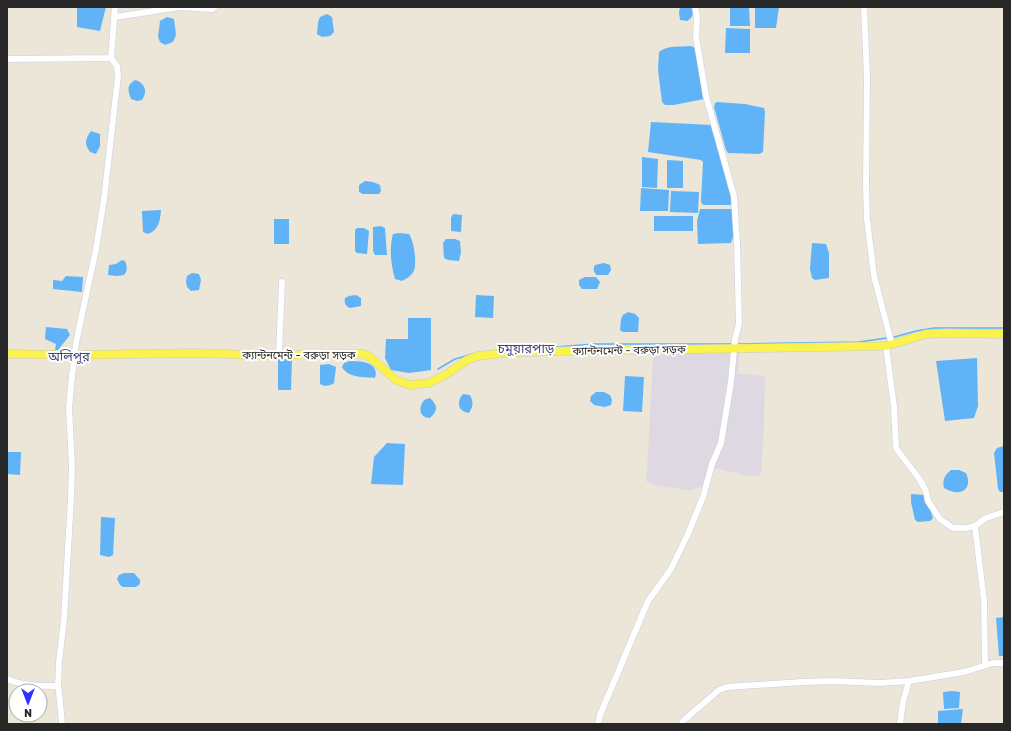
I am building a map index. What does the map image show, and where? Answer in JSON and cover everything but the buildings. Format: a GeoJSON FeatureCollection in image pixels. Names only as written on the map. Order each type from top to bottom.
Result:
{"type":"FeatureCollection","features":[{"type":"Feature","properties":{"kind":"main road","name":"ক্যান্টনমেন্ট - বরুড়া সড়ক"},"geometry":{"type":"LineString","coordinates":[[7,354],[75,356],[196,353],[279,355],[364,354],[370,357],[396,380],[410,385],[429,383],[447,374],[467,360],[478,356],[504,353],[889,345],[926,334],[1004,334]]}},
{"type":"Feature","properties":{"kind":"street"},"geometry":{"type":"LineString","coordinates":[[62,724],[58,686],[58,662],[64,619],[71,498],[72,466],[70,408],[75,356],[96,249],[104,199],[118,76],[117,66],[111,58],[115,7]]}},
{"type":"Feature","properties":{"kind":"street"},"geometry":{"type":"LineString","coordinates":[[115,17],[180,7],[212,9],[215,7]]}},
{"type":"Feature","properties":{"kind":"street"},"geometry":{"type":"LineString","coordinates":[[598,724],[600,715],[648,600],[671,569],[687,536],[702,497],[712,464],[721,443],[731,382],[734,339],[739,324],[734,196],[706,96],[696,37],[697,17],[695,7]]}},
{"type":"Feature","properties":{"kind":"street"},"geometry":{"type":"LineString","coordinates":[[864,7],[867,77],[867,219],[874,276],[890,334],[889,345],[896,448],[920,480],[926,492],[928,501],[940,519],[953,528],[975,526],[986,518],[1004,512]]}},
{"type":"Feature","properties":{"kind":"street"},"geometry":{"type":"LineString","coordinates":[[7,59],[111,58]]}},
{"type":"Feature","properties":{"kind":"street"},"geometry":{"type":"LineString","coordinates":[[279,355],[282,282]]}},
{"type":"Feature","properties":{"kind":"street"},"geometry":{"type":"LineString","coordinates":[[975,526],[984,601],[985,665]]}},
{"type":"Feature","properties":{"kind":"street"},"geometry":{"type":"LineString","coordinates":[[682,724],[683,721],[719,690],[727,687],[832,681],[880,683],[909,681],[964,672],[985,665],[1004,663]]}},
{"type":"Feature","properties":{"kind":"street"},"geometry":{"type":"LineString","coordinates":[[7,679],[15,683],[38,686],[58,686]]}},
{"type":"Feature","properties":{"kind":"street"},"geometry":{"type":"LineString","coordinates":[[900,724],[903,702],[909,681]]}},
{"type":"Feature","properties":{"kind":"shaded area"},"geometry":{"type":"Polygon","coordinates":[[[705,351],[739,351],[738,374],[765,376],[761,472],[758,476],[748,476],[720,469],[708,469],[702,487],[689,490],[655,485],[646,481],[653,355],[705,351]]]}},
{"type":"Feature","properties":{"kind":"water"},"geometry":{"type":"Polygon","coordinates":[[[77,7],[106,7],[100,31],[77,27],[77,7]]]}},
{"type":"Feature","properties":{"kind":"water"},"geometry":{"type":"Polygon","coordinates":[[[680,7],[692,7],[693,12],[691,18],[687,21],[680,20],[680,7]]]}},
{"type":"Feature","properties":{"kind":"water"},"geometry":{"type":"Polygon","coordinates":[[[730,7],[749,7],[750,26],[730,26],[730,7]]]}},
{"type":"Feature","properties":{"kind":"water"},"geometry":{"type":"Polygon","coordinates":[[[755,7],[779,7],[776,28],[755,28],[755,7]]]}},
{"type":"Feature","properties":{"kind":"water"},"geometry":{"type":"Polygon","coordinates":[[[327,14],[332,17],[334,32],[330,36],[322,37],[317,34],[318,22],[320,17],[327,14]]]}},
{"type":"Feature","properties":{"kind":"water"},"geometry":{"type":"Polygon","coordinates":[[[167,17],[174,19],[176,35],[173,42],[165,45],[160,42],[158,37],[160,21],[167,17]]]}},
{"type":"Feature","properties":{"kind":"water"},"geometry":{"type":"Polygon","coordinates":[[[726,28],[750,29],[750,53],[725,53],[726,28]]]}},
{"type":"Feature","properties":{"kind":"water"},"geometry":{"type":"Polygon","coordinates":[[[691,46],[695,48],[704,99],[674,105],[665,105],[662,102],[658,70],[659,52],[670,47],[691,46]]]}},
{"type":"Feature","properties":{"kind":"water"},"geometry":{"type":"Polygon","coordinates":[[[135,80],[143,85],[145,94],[142,100],[137,101],[131,99],[128,88],[135,80]]]}},
{"type":"Feature","properties":{"kind":"water"},"geometry":{"type":"Polygon","coordinates":[[[715,103],[745,104],[764,108],[763,152],[759,154],[728,153],[714,107],[715,103]]]}},
{"type":"Feature","properties":{"kind":"water"},"geometry":{"type":"Polygon","coordinates":[[[651,122],[712,125],[722,156],[732,205],[702,204],[703,162],[701,160],[648,152],[651,122]]]}},
{"type":"Feature","properties":{"kind":"water"},"geometry":{"type":"Polygon","coordinates":[[[91,131],[100,134],[100,146],[96,154],[90,152],[86,144],[86,139],[91,131]]]}},
{"type":"Feature","properties":{"kind":"water"},"geometry":{"type":"Polygon","coordinates":[[[642,157],[658,159],[657,188],[642,187],[642,157]]]}},
{"type":"Feature","properties":{"kind":"water"},"geometry":{"type":"Polygon","coordinates":[[[667,160],[683,161],[683,188],[667,188],[667,160]]]}},
{"type":"Feature","properties":{"kind":"water"},"geometry":{"type":"Polygon","coordinates":[[[365,181],[380,185],[381,191],[379,194],[363,194],[359,192],[359,185],[365,181]]]}},
{"type":"Feature","properties":{"kind":"water"},"geometry":{"type":"Polygon","coordinates":[[[641,188],[669,190],[668,211],[640,211],[641,188]]]}},
{"type":"Feature","properties":{"kind":"water"},"geometry":{"type":"Polygon","coordinates":[[[671,191],[699,192],[698,213],[670,212],[671,191]]]}},
{"type":"Feature","properties":{"kind":"water"},"geometry":{"type":"Polygon","coordinates":[[[700,209],[733,209],[734,234],[731,243],[698,244],[697,221],[700,209]]]}},
{"type":"Feature","properties":{"kind":"water"},"geometry":{"type":"Polygon","coordinates":[[[161,210],[157,228],[148,234],[143,232],[142,211],[161,210]]]}},
{"type":"Feature","properties":{"kind":"water"},"geometry":{"type":"Polygon","coordinates":[[[453,214],[462,215],[461,232],[451,231],[451,218],[453,214]]]}},
{"type":"Feature","properties":{"kind":"water"},"geometry":{"type":"Polygon","coordinates":[[[654,216],[693,216],[693,231],[654,231],[654,216]]]}},
{"type":"Feature","properties":{"kind":"water"},"geometry":{"type":"Polygon","coordinates":[[[274,219],[289,219],[289,244],[274,244],[274,219]]]}},
{"type":"Feature","properties":{"kind":"water"},"geometry":{"type":"Polygon","coordinates":[[[381,226],[385,228],[387,255],[375,255],[373,251],[373,227],[381,226]]]}},
{"type":"Feature","properties":{"kind":"water"},"geometry":{"type":"Polygon","coordinates":[[[357,228],[364,228],[369,231],[367,254],[357,253],[355,251],[355,230],[357,228]]]}},
{"type":"Feature","properties":{"kind":"water"},"geometry":{"type":"Polygon","coordinates":[[[393,234],[409,234],[411,237],[415,257],[414,271],[410,276],[402,281],[395,279],[391,256],[393,234]]]}},
{"type":"Feature","properties":{"kind":"water"},"geometry":{"type":"Polygon","coordinates":[[[446,239],[455,239],[460,241],[461,252],[459,261],[444,258],[443,243],[446,239]]]}},
{"type":"Feature","properties":{"kind":"water"},"geometry":{"type":"Polygon","coordinates":[[[812,243],[826,244],[829,253],[829,278],[815,280],[812,278],[810,269],[812,243]]]}},
{"type":"Feature","properties":{"kind":"water"},"geometry":{"type":"Polygon","coordinates":[[[122,260],[125,261],[127,266],[127,270],[124,275],[108,275],[109,265],[116,264],[122,260]]]}},
{"type":"Feature","properties":{"kind":"water"},"geometry":{"type":"Polygon","coordinates":[[[604,263],[610,265],[611,270],[608,275],[597,275],[594,270],[595,265],[604,263]]]}},
{"type":"Feature","properties":{"kind":"water"},"geometry":{"type":"Polygon","coordinates":[[[192,273],[199,274],[201,280],[199,290],[191,291],[187,287],[187,276],[192,273]]]}},
{"type":"Feature","properties":{"kind":"water"},"geometry":{"type":"Polygon","coordinates":[[[66,276],[83,277],[82,292],[53,289],[53,280],[62,281],[66,276]]]}},
{"type":"Feature","properties":{"kind":"water"},"geometry":{"type":"Polygon","coordinates":[[[585,277],[596,277],[600,282],[597,289],[582,289],[579,285],[579,280],[585,277]]]}},
{"type":"Feature","properties":{"kind":"water"},"geometry":{"type":"Polygon","coordinates":[[[356,295],[361,298],[361,306],[350,308],[345,303],[345,298],[356,295]]]}},
{"type":"Feature","properties":{"kind":"water"},"geometry":{"type":"Polygon","coordinates":[[[476,295],[494,296],[493,318],[475,317],[476,295]]]}},
{"type":"Feature","properties":{"kind":"water"},"geometry":{"type":"Polygon","coordinates":[[[628,312],[635,314],[639,318],[638,332],[623,332],[620,330],[621,319],[623,315],[628,312]]]}},
{"type":"Feature","properties":{"kind":"water"},"geometry":{"type":"Polygon","coordinates":[[[408,318],[431,318],[431,370],[409,373],[391,370],[385,358],[386,339],[408,339],[408,318]]]}},
{"type":"Feature","properties":{"kind":"water"},"geometry":{"type":"Polygon","coordinates":[[[46,327],[67,329],[70,335],[58,350],[55,350],[56,344],[45,339],[46,327]]]}},
{"type":"Feature","properties":{"kind":"water"},"geometry":{"type":"Polygon","coordinates":[[[977,358],[978,406],[974,418],[945,421],[936,361],[977,358]]]}},
{"type":"Feature","properties":{"kind":"water"},"geometry":{"type":"Polygon","coordinates":[[[278,359],[292,359],[291,390],[278,390],[278,359]]]}},
{"type":"Feature","properties":{"kind":"water"},"geometry":{"type":"Polygon","coordinates":[[[350,361],[364,362],[372,366],[376,373],[375,378],[352,375],[345,371],[342,367],[344,363],[350,361]]]}},
{"type":"Feature","properties":{"kind":"water"},"geometry":{"type":"Polygon","coordinates":[[[329,364],[336,367],[334,383],[324,386],[320,384],[320,365],[329,364]]]}},
{"type":"Feature","properties":{"kind":"water"},"geometry":{"type":"Polygon","coordinates":[[[625,376],[644,377],[642,412],[623,411],[625,376]]]}},
{"type":"Feature","properties":{"kind":"water"},"geometry":{"type":"Polygon","coordinates":[[[596,392],[604,392],[610,395],[612,400],[611,405],[605,407],[594,405],[590,401],[591,396],[596,392]]]}},
{"type":"Feature","properties":{"kind":"water"},"geometry":{"type":"Polygon","coordinates":[[[463,394],[470,395],[472,400],[472,406],[469,413],[462,411],[459,406],[459,400],[463,394]]]}},
{"type":"Feature","properties":{"kind":"water"},"geometry":{"type":"Polygon","coordinates":[[[430,398],[436,406],[436,410],[430,418],[424,416],[420,409],[424,400],[430,398]]]}},
{"type":"Feature","properties":{"kind":"water"},"geometry":{"type":"Polygon","coordinates":[[[387,443],[405,444],[403,485],[371,484],[374,457],[387,443]]]}},
{"type":"Feature","properties":{"kind":"water"},"geometry":{"type":"Polygon","coordinates":[[[1004,446],[1004,492],[1000,492],[998,489],[994,453],[997,448],[1004,446]]]}},
{"type":"Feature","properties":{"kind":"water"},"geometry":{"type":"Polygon","coordinates":[[[7,452],[21,452],[20,475],[7,474],[7,452]]]}},
{"type":"Feature","properties":{"kind":"water"},"geometry":{"type":"Polygon","coordinates":[[[951,470],[959,470],[966,473],[968,484],[963,491],[954,492],[944,488],[944,478],[951,470]]]}},
{"type":"Feature","properties":{"kind":"water"},"geometry":{"type":"Polygon","coordinates":[[[911,494],[925,495],[933,518],[930,521],[918,522],[915,520],[911,502],[911,494]]]}},
{"type":"Feature","properties":{"kind":"water"},"geometry":{"type":"Polygon","coordinates":[[[101,517],[115,518],[113,555],[109,557],[100,555],[101,517]]]}},
{"type":"Feature","properties":{"kind":"water"},"geometry":{"type":"Polygon","coordinates":[[[124,573],[134,573],[140,580],[140,584],[136,587],[123,587],[120,585],[117,579],[119,575],[124,573]]]}},
{"type":"Feature","properties":{"kind":"water"},"geometry":{"type":"Polygon","coordinates":[[[1004,617],[1004,656],[999,656],[996,618],[1004,617]]]}},
{"type":"Feature","properties":{"kind":"water"},"geometry":{"type":"Polygon","coordinates":[[[943,692],[960,692],[959,708],[944,709],[943,692]]]}},
{"type":"Feature","properties":{"kind":"water"},"geometry":{"type":"Polygon","coordinates":[[[963,709],[961,724],[938,724],[938,711],[963,709]]]}},
{"type":"Feature","properties":{"kind":"waterway"},"geometry":{"type":"LineString","coordinates":[[891,338],[934,328],[1004,328]]}},
{"type":"Feature","properties":{"kind":"waterway"},"geometry":{"type":"LineString","coordinates":[[737,344],[859,342],[887,338]]}},
{"type":"Feature","properties":{"kind":"waterway"},"geometry":{"type":"LineString","coordinates":[[556,347],[594,344],[734,344]]}},
{"type":"Feature","properties":{"kind":"waterway"},"geometry":{"type":"LineString","coordinates":[[438,369],[455,359],[476,353]]}},
{"type":"Feature","properties":{"kind":"district","name":"চমুয়ারপাড়"},"geometry":{"type":"Point","coordinates":[526,348]}},
{"type":"Feature","properties":{"kind":"district","name":"অলিপুর"},"geometry":{"type":"Point","coordinates":[69,356]}}]}
